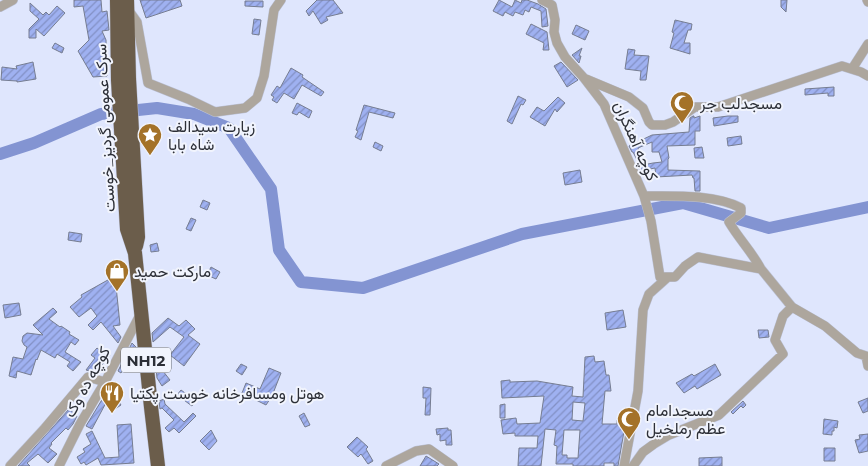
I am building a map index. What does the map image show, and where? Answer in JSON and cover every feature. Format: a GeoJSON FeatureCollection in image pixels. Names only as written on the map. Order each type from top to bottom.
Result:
{"type":"FeatureCollection","features":[{"type":"Feature","properties":{"kind":"highway","name":"سرک عمومی گردیز_خوست"},"geometry":{"type":"LineString","coordinates":[[124,3],[127,229],[135,253],[158,466]]}},
{"type":"Feature","properties":{"kind":"street"},"geometry":{"type":"LineString","coordinates":[[0,7],[13,0]]}},
{"type":"Feature","properties":{"kind":"street"},"geometry":{"type":"LineString","coordinates":[[124,3],[137,22],[148,83],[215,112],[245,108],[257,98],[264,76],[274,10],[281,0]]}},
{"type":"Feature","properties":{"kind":"street","name":"کوچه آهنگران"},"geometry":{"type":"LineString","coordinates":[[542,0],[552,5],[555,20],[554,32],[557,43],[565,57],[604,104],[644,196],[651,221],[660,278],[668,277]]}},
{"type":"Feature","properties":{"kind":"street"},"geometry":{"type":"LineString","coordinates":[[852,70],[868,44]]}},
{"type":"Feature","properties":{"kind":"street"},"geometry":{"type":"LineString","coordinates":[[584,78],[629,97],[643,108],[652,125],[665,125],[673,122],[695,107],[718,107],[842,66],[868,76]]}},
{"type":"Feature","properties":{"kind":"street"},"geometry":{"type":"LineString","coordinates":[[644,196],[709,198],[734,204],[741,208],[741,213],[729,222],[761,269],[792,307],[825,326],[867,359]]}},
{"type":"Feature","properties":{"kind":"street"},"geometry":{"type":"LineString","coordinates":[[624,466],[638,390],[643,310],[649,294],[668,277],[675,277],[685,266],[698,257],[761,269]]}},
{"type":"Feature","properties":{"kind":"street"},"geometry":{"type":"LineString","coordinates":[[633,466],[643,452],[654,444],[670,435],[720,415],[783,354],[775,340],[783,316],[792,307]]}},
{"type":"Feature","properties":{"kind":"street","name":"کوچه ده وک"},"geometry":{"type":"LineString","coordinates":[[59,466],[141,313]]}},
{"type":"Feature","properties":{"kind":"street"},"geometry":{"type":"LineString","coordinates":[[10,466],[45,428],[88,376],[105,382]]}},
{"type":"Feature","properties":{"kind":"street"},"geometry":{"type":"LineString","coordinates":[[386,466],[416,451],[429,449],[453,466]]}},
{"type":"Feature","properties":{"kind":"building"},"geometry":{"type":"Polygon","coordinates":[[[74,0],[101,0],[102,12],[107,11],[109,30],[102,31],[106,40],[107,76],[93,77],[78,51],[89,40],[83,6],[74,7],[74,0]]]}},
{"type":"Feature","properties":{"kind":"building"},"geometry":{"type":"Polygon","coordinates":[[[140,0],[180,0],[182,6],[146,18],[140,0]]]}},
{"type":"Feature","properties":{"kind":"building"},"geometry":{"type":"Polygon","coordinates":[[[317,0],[333,0],[343,13],[326,17],[328,20],[321,24],[313,11],[309,16],[306,11],[317,0]]]}},
{"type":"Feature","properties":{"kind":"building"},"geometry":{"type":"Polygon","coordinates":[[[499,0],[512,7],[515,0],[521,3],[522,0],[527,0],[538,4],[546,9],[548,26],[542,27],[541,11],[531,7],[529,12],[525,10],[523,15],[515,12],[513,16],[505,12],[503,16],[493,11],[499,0]]]}},
{"type":"Feature","properties":{"kind":"building"},"geometry":{"type":"Polygon","coordinates":[[[781,0],[787,0],[786,12],[781,7],[781,0]]]}},
{"type":"Feature","properties":{"kind":"building"},"geometry":{"type":"Polygon","coordinates":[[[245,1],[263,1],[263,7],[245,6],[245,1]]]}},
{"type":"Feature","properties":{"kind":"building"},"geometry":{"type":"Polygon","coordinates":[[[30,3],[43,15],[46,12],[49,15],[57,6],[65,13],[44,36],[36,29],[36,38],[29,38],[29,29],[39,19],[30,11],[30,3]]]}},
{"type":"Feature","properties":{"kind":"building"},"geometry":{"type":"Polygon","coordinates":[[[254,19],[261,20],[259,35],[252,34],[254,19]]]}},
{"type":"Feature","properties":{"kind":"building"},"geometry":{"type":"Polygon","coordinates":[[[675,20],[692,24],[684,43],[690,43],[690,54],[670,48],[675,20]]]}},
{"type":"Feature","properties":{"kind":"building"},"geometry":{"type":"Polygon","coordinates":[[[531,24],[547,32],[549,50],[543,50],[544,43],[526,34],[531,24]]]}},
{"type":"Feature","properties":{"kind":"building"},"geometry":{"type":"Polygon","coordinates":[[[576,25],[589,31],[585,40],[572,34],[576,25]]]}},
{"type":"Feature","properties":{"kind":"building"},"geometry":{"type":"Polygon","coordinates":[[[55,43],[64,48],[62,53],[52,48],[55,43]]]}},
{"type":"Feature","properties":{"kind":"building"},"geometry":{"type":"Polygon","coordinates":[[[582,48],[579,56],[581,56],[579,63],[572,55],[582,48]]]}},
{"type":"Feature","properties":{"kind":"building"},"geometry":{"type":"Polygon","coordinates":[[[628,49],[635,50],[634,55],[649,56],[646,80],[640,80],[641,71],[625,69],[628,49]]]}},
{"type":"Feature","properties":{"kind":"building"},"geometry":{"type":"Polygon","coordinates":[[[33,62],[36,79],[17,82],[1,80],[2,67],[17,69],[16,66],[33,62]]]}},
{"type":"Feature","properties":{"kind":"building"},"geometry":{"type":"Polygon","coordinates":[[[561,62],[578,80],[567,87],[554,66],[561,62]]]}},
{"type":"Feature","properties":{"kind":"building"},"geometry":{"type":"Polygon","coordinates":[[[291,68],[324,92],[321,96],[302,85],[294,99],[284,93],[277,103],[272,100],[274,97],[271,95],[277,86],[280,88],[291,68]]]}},
{"type":"Feature","properties":{"kind":"building"},"geometry":{"type":"Polygon","coordinates":[[[834,87],[834,96],[828,96],[828,93],[805,95],[805,89],[834,87]]]}},
{"type":"Feature","properties":{"kind":"building"},"geometry":{"type":"Polygon","coordinates":[[[518,96],[526,100],[523,105],[521,104],[512,124],[507,121],[518,96]]]}},
{"type":"Feature","properties":{"kind":"building"},"geometry":{"type":"Polygon","coordinates":[[[558,97],[565,103],[557,112],[555,109],[545,126],[530,117],[537,107],[544,111],[558,97]]]}},
{"type":"Feature","properties":{"kind":"building"},"geometry":{"type":"Polygon","coordinates":[[[297,103],[312,111],[309,118],[299,112],[297,115],[292,113],[297,103]]]}},
{"type":"Feature","properties":{"kind":"building"},"geometry":{"type":"Polygon","coordinates":[[[364,105],[395,113],[393,118],[369,112],[361,140],[355,137],[364,105]]]}},
{"type":"Feature","properties":{"kind":"building"},"geometry":{"type":"Polygon","coordinates":[[[693,116],[694,118],[700,116],[700,131],[695,131],[695,145],[667,146],[668,170],[700,171],[700,191],[695,191],[692,175],[656,177],[655,168],[640,171],[638,166],[662,162],[659,152],[652,152],[652,142],[638,148],[643,162],[639,164],[629,146],[652,135],[689,132],[690,118],[693,116]]]}},
{"type":"Feature","properties":{"kind":"building"},"geometry":{"type":"Polygon","coordinates":[[[738,116],[738,122],[714,126],[713,118],[738,116]]]}},
{"type":"Feature","properties":{"kind":"building"},"geometry":{"type":"Polygon","coordinates":[[[741,136],[742,144],[728,146],[727,138],[741,136]]]}},
{"type":"Feature","properties":{"kind":"building"},"geometry":{"type":"Polygon","coordinates":[[[375,142],[383,146],[381,151],[373,147],[375,142]]]}},
{"type":"Feature","properties":{"kind":"building"},"geometry":{"type":"Polygon","coordinates":[[[702,147],[704,158],[695,158],[694,148],[702,147]]]}},
{"type":"Feature","properties":{"kind":"building"},"geometry":{"type":"Polygon","coordinates":[[[580,170],[582,182],[565,185],[563,173],[580,170]]]}},
{"type":"Feature","properties":{"kind":"building"},"geometry":{"type":"Polygon","coordinates":[[[203,200],[210,203],[207,210],[200,207],[203,200]]]}},
{"type":"Feature","properties":{"kind":"building"},"geometry":{"type":"Polygon","coordinates":[[[191,218],[196,220],[191,231],[186,229],[191,218]]]}},
{"type":"Feature","properties":{"kind":"building"},"geometry":{"type":"Polygon","coordinates":[[[69,232],[82,234],[81,242],[68,240],[69,232]]]}},
{"type":"Feature","properties":{"kind":"building"},"geometry":{"type":"Polygon","coordinates":[[[157,243],[159,251],[151,252],[150,245],[157,243]]]}},
{"type":"Feature","properties":{"kind":"building"},"geometry":{"type":"Polygon","coordinates":[[[211,267],[220,272],[216,279],[207,275],[211,267]]]}},
{"type":"Feature","properties":{"kind":"building"},"geometry":{"type":"Polygon","coordinates":[[[115,276],[120,325],[113,326],[121,337],[118,343],[101,322],[93,330],[88,325],[97,316],[91,308],[79,317],[70,307],[82,297],[81,295],[115,276]]]}},
{"type":"Feature","properties":{"kind":"building"},"geometry":{"type":"Polygon","coordinates":[[[19,303],[21,315],[5,318],[3,305],[19,303]]]}},
{"type":"Feature","properties":{"kind":"building"},"geometry":{"type":"Polygon","coordinates":[[[53,308],[57,312],[49,319],[79,340],[75,345],[71,342],[65,352],[81,362],[73,371],[67,366],[70,362],[57,354],[55,358],[41,350],[31,375],[17,371],[16,378],[9,376],[13,357],[23,359],[27,347],[22,341],[23,336],[27,333],[43,335],[33,325],[53,308]]]}},
{"type":"Feature","properties":{"kind":"building"},"geometry":{"type":"Polygon","coordinates":[[[623,310],[626,327],[607,330],[605,313],[623,310]]]}},
{"type":"Feature","properties":{"kind":"building"},"geometry":{"type":"Polygon","coordinates":[[[168,318],[179,326],[186,320],[195,329],[188,335],[200,344],[184,366],[170,355],[184,337],[170,327],[153,342],[152,333],[168,318]]]}},
{"type":"Feature","properties":{"kind":"building"},"geometry":{"type":"Polygon","coordinates":[[[758,330],[768,330],[769,337],[759,338],[758,330]]]}},
{"type":"Feature","properties":{"kind":"building"},"geometry":{"type":"Polygon","coordinates":[[[132,343],[136,350],[128,361],[131,363],[128,369],[125,367],[121,373],[118,371],[132,343]]]}},
{"type":"Feature","properties":{"kind":"building"},"geometry":{"type":"Polygon","coordinates":[[[97,348],[110,355],[97,373],[86,370],[95,358],[91,355],[97,348]]]}},
{"type":"Feature","properties":{"kind":"building"},"geometry":{"type":"Polygon","coordinates":[[[594,356],[595,362],[604,361],[606,375],[609,375],[611,391],[605,391],[602,424],[617,424],[617,420],[626,420],[618,466],[614,466],[614,463],[604,463],[604,466],[556,464],[557,446],[554,445],[556,430],[545,429],[541,466],[518,466],[519,448],[537,448],[538,436],[515,436],[515,433],[503,434],[501,420],[516,418],[517,424],[540,423],[544,396],[502,398],[501,381],[537,381],[573,387],[572,396],[583,397],[585,357],[594,356]],[[573,402],[572,420],[583,421],[585,403],[573,402]],[[564,430],[562,455],[567,455],[567,458],[578,458],[580,430],[564,430]]]}},
{"type":"Feature","properties":{"kind":"building"},"geometry":{"type":"Polygon","coordinates":[[[241,364],[247,367],[242,375],[236,371],[241,364]]]}},
{"type":"Feature","properties":{"kind":"building"},"geometry":{"type":"Polygon","coordinates":[[[715,364],[721,375],[697,389],[695,386],[684,393],[676,383],[692,374],[694,376],[715,364]]]}},
{"type":"Feature","properties":{"kind":"building"},"geometry":{"type":"Polygon","coordinates":[[[159,366],[170,380],[162,386],[157,378],[156,368],[159,366]]]}},
{"type":"Feature","properties":{"kind":"building"},"geometry":{"type":"Polygon","coordinates":[[[269,368],[281,373],[272,396],[266,405],[242,393],[246,383],[260,389],[269,368]]]}},
{"type":"Feature","properties":{"kind":"building"},"geometry":{"type":"Polygon","coordinates":[[[423,387],[431,388],[430,415],[425,415],[426,398],[423,398],[423,387]]]}},
{"type":"Feature","properties":{"kind":"building"},"geometry":{"type":"Polygon","coordinates":[[[109,388],[121,405],[115,409],[108,399],[92,429],[86,426],[109,388]]]}},
{"type":"Feature","properties":{"kind":"building"},"geometry":{"type":"Polygon","coordinates":[[[181,390],[196,401],[192,406],[177,395],[181,390]]]}},
{"type":"Feature","properties":{"kind":"building"},"geometry":{"type":"Polygon","coordinates":[[[868,398],[868,411],[863,413],[858,402],[868,398]]]}},
{"type":"Feature","properties":{"kind":"building"},"geometry":{"type":"Polygon","coordinates":[[[164,399],[165,404],[184,422],[193,413],[196,416],[179,433],[174,428],[169,432],[165,428],[174,420],[162,408],[160,409],[159,401],[164,399]]]}},
{"type":"Feature","properties":{"kind":"building"},"geometry":{"type":"Polygon","coordinates":[[[743,401],[746,405],[743,408],[741,406],[733,414],[731,412],[743,401]]]}},
{"type":"Feature","properties":{"kind":"building"},"geometry":{"type":"Polygon","coordinates":[[[505,404],[505,418],[500,418],[500,405],[505,404]]]}},
{"type":"Feature","properties":{"kind":"building"},"geometry":{"type":"Polygon","coordinates":[[[69,409],[77,416],[68,430],[66,428],[51,443],[49,448],[57,454],[48,463],[38,454],[27,463],[30,466],[18,466],[69,409]]]}},
{"type":"Feature","properties":{"kind":"building"},"geometry":{"type":"Polygon","coordinates":[[[304,413],[310,425],[305,427],[299,416],[304,413]]]}},
{"type":"Feature","properties":{"kind":"building"},"geometry":{"type":"Polygon","coordinates":[[[824,419],[838,421],[837,428],[834,427],[832,435],[823,434],[824,419]]]}},
{"type":"Feature","properties":{"kind":"building"},"geometry":{"type":"Polygon","coordinates":[[[131,424],[134,463],[101,465],[98,458],[86,465],[84,462],[81,464],[77,457],[85,452],[83,449],[91,444],[86,434],[92,431],[105,458],[119,457],[117,425],[131,424]]]}},
{"type":"Feature","properties":{"kind":"building"},"geometry":{"type":"Polygon","coordinates":[[[448,428],[448,430],[451,430],[452,445],[446,445],[446,440],[440,441],[440,434],[437,435],[436,429],[448,428]]]}},
{"type":"Feature","properties":{"kind":"building"},"geometry":{"type":"Polygon","coordinates":[[[211,430],[217,441],[209,450],[200,441],[211,430]]]}},
{"type":"Feature","properties":{"kind":"building"},"geometry":{"type":"Polygon","coordinates":[[[868,434],[868,451],[859,453],[855,440],[860,439],[859,435],[868,434]]]}},
{"type":"Feature","properties":{"kind":"building"},"geometry":{"type":"Polygon","coordinates":[[[357,437],[368,447],[366,449],[373,461],[368,464],[361,454],[358,457],[347,447],[357,437]]]}},
{"type":"Feature","properties":{"kind":"building"},"geometry":{"type":"Polygon","coordinates":[[[824,448],[835,448],[835,461],[824,461],[824,448]]]}},
{"type":"Feature","properties":{"kind":"building"},"geometry":{"type":"Polygon","coordinates":[[[426,456],[439,464],[437,466],[420,466],[426,456]]]}},
{"type":"Feature","properties":{"kind":"building"},"geometry":{"type":"Polygon","coordinates":[[[722,457],[722,466],[699,466],[699,458],[722,457]]]}},
{"type":"Feature","properties":{"kind":"waterway"},"geometry":{"type":"LineString","coordinates":[[0,154],[34,143],[101,114],[157,108],[194,114],[229,128],[271,189],[279,250],[301,282],[363,288],[522,234],[683,203],[769,228],[868,207]]}},
{"type":"Feature","properties":{"kind":"place","name":"مسجدلب جر"},"geometry":{"type":"Point","coordinates":[682,124]}},
{"type":"Feature","properties":{"kind":"place","name":"زیارت سیدالف شاه بابا"},"geometry":{"type":"Point","coordinates":[150,156]}},
{"type":"Feature","properties":{"kind":"place","name":"مارکت حمید"},"geometry":{"type":"Point","coordinates":[117,292]}},
{"type":"Feature","properties":{"kind":"place","name":"هوتل ومسافرخانه خوست پکتیا"},"geometry":{"type":"Point","coordinates":[112,414]}},
{"type":"Feature","properties":{"kind":"place","name":"مسجدامام عظم رملخیل"},"geometry":{"type":"Point","coordinates":[629,440]}}]}
